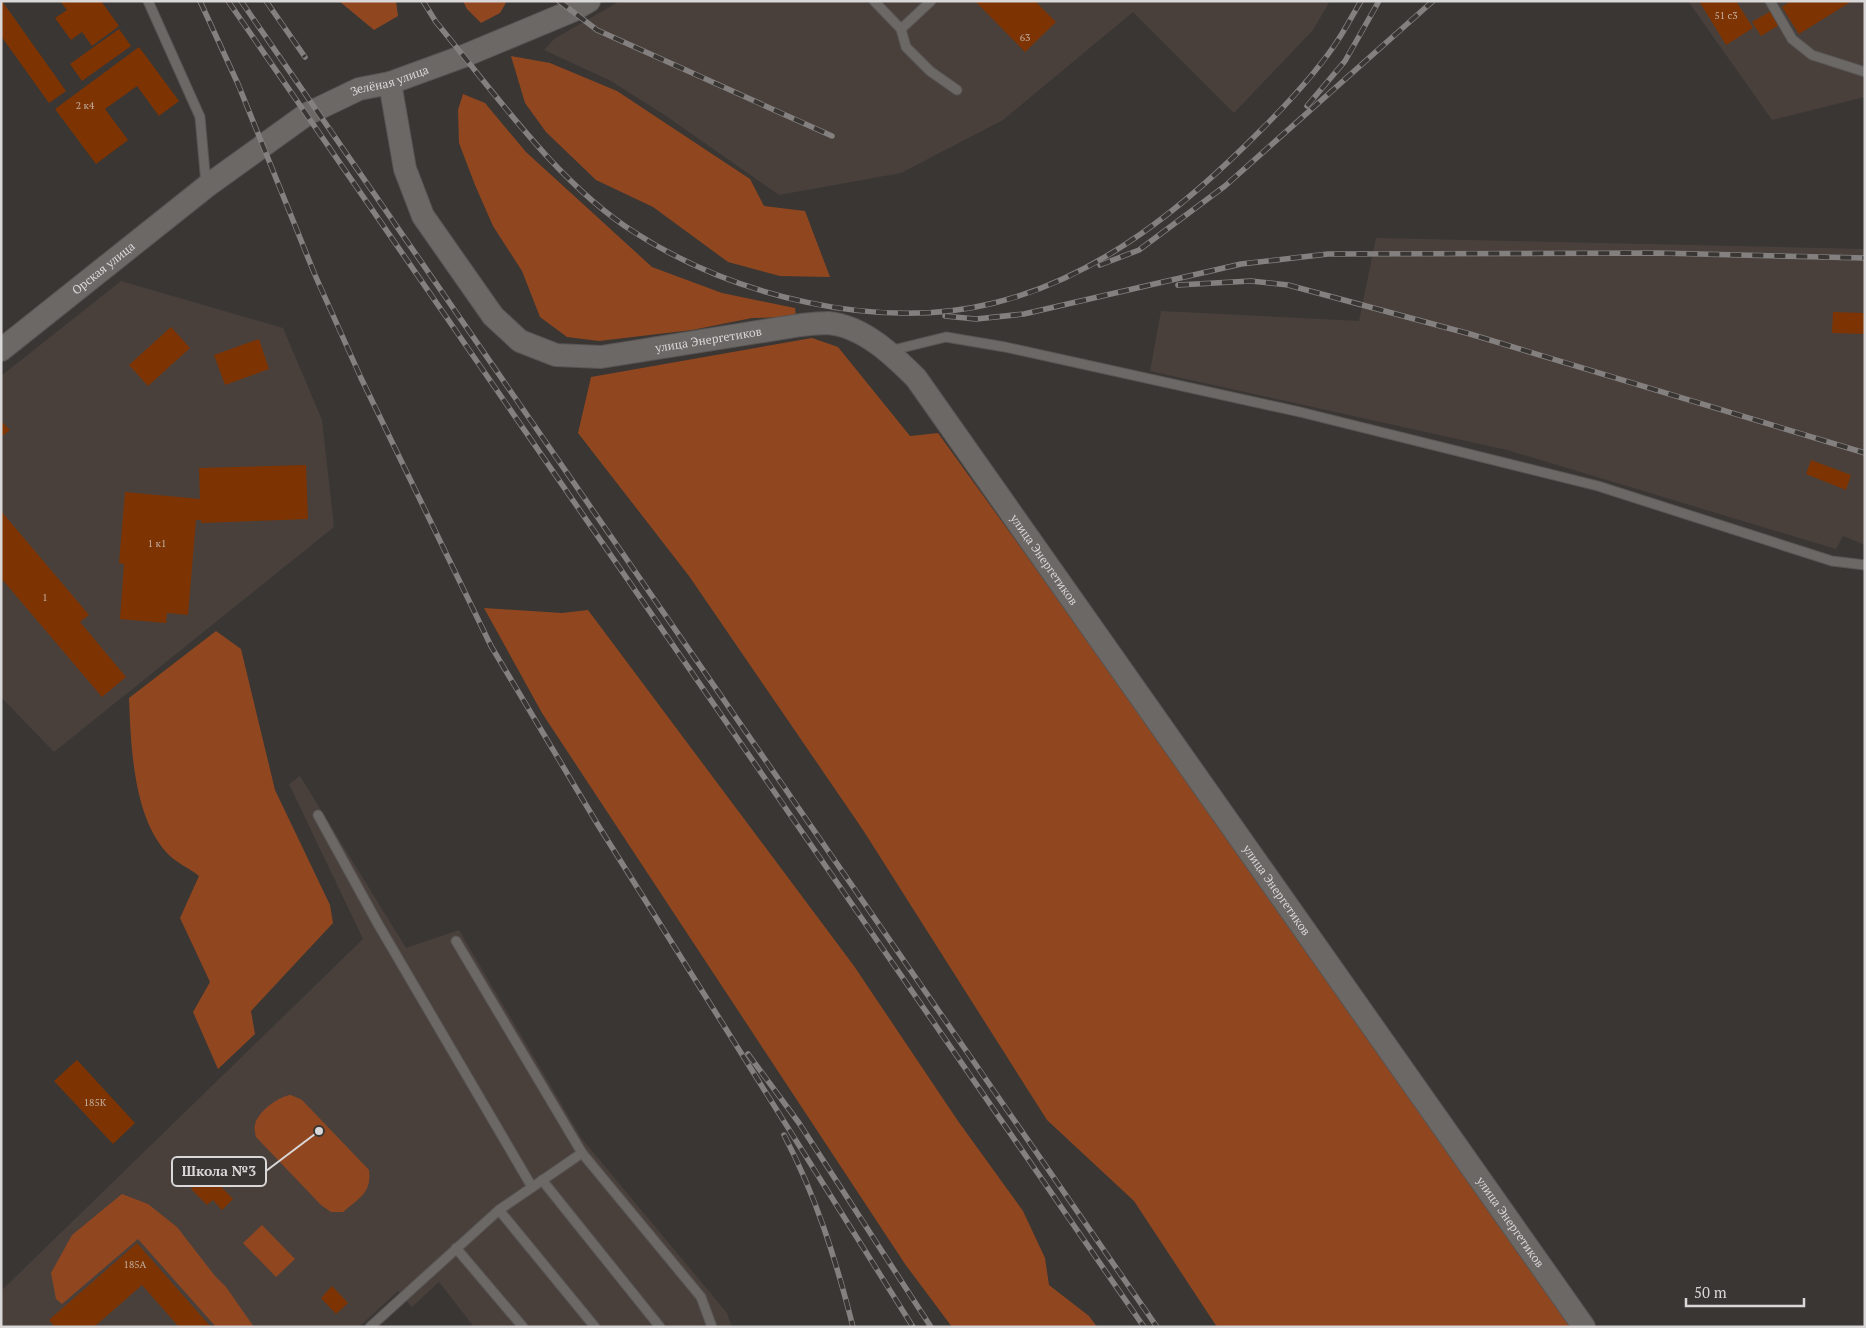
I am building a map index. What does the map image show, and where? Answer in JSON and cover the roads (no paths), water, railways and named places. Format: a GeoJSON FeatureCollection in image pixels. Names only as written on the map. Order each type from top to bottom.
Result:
{"type":"FeatureCollection","features":[{"type":"Feature","properties":{"kind":"street","name":"Зелёная улица"},"geometry":{"type":"LineString","coordinates":[[206,186],[307,114],[359,89],[390,83],[572,12],[588,1]]}},
{"type":"Feature","properties":{"kind":"street","name":"улица Энергетиков"},"geometry":{"type":"LineString","coordinates":[[390,83],[405,169],[423,216],[493,316],[520,340],[556,355],[601,358],[801,325],[829,323],[850,328],[889,351],[916,378],[1584,1327]]}},
{"type":"Feature","properties":{"kind":"street","name":"Орская улица"},"geometry":{"type":"LineString","coordinates":[[1,350],[206,186]]}},
{"type":"Feature","properties":{"kind":"lane"},"geometry":{"type":"LineString","coordinates":[[148,1],[200,117],[206,186]]}},
{"type":"Feature","properties":{"kind":"lane"},"geometry":{"type":"LineString","coordinates":[[874,1],[901,29],[906,47],[930,71],[957,90]]}},
{"type":"Feature","properties":{"kind":"lane"},"geometry":{"type":"LineString","coordinates":[[901,29],[931,1]]}},
{"type":"Feature","properties":{"kind":"lane"},"geometry":{"type":"LineString","coordinates":[[1770,1],[1792,39],[1812,55],[1865,72]]}},
{"type":"Feature","properties":{"kind":"lane"},"geometry":{"type":"LineString","coordinates":[[889,351],[946,336],[1024,351],[1300,412],[1598,486],[1832,561],[1865,565]]}},
{"type":"Feature","properties":{"kind":"lane"},"geometry":{"type":"LineString","coordinates":[[318,815],[378,924],[532,1187]]}},
{"type":"Feature","properties":{"kind":"lane"},"geometry":{"type":"LineString","coordinates":[[456,941],[582,1153],[700,1296],[712,1327]]}},
{"type":"Feature","properties":{"kind":"lane"},"geometry":{"type":"LineString","coordinates":[[370,1327],[499,1210],[582,1153]]}},
{"type":"Feature","properties":{"kind":"lane"},"geometry":{"type":"LineString","coordinates":[[542,1180],[660,1327]]}},
{"type":"Feature","properties":{"kind":"lane"},"geometry":{"type":"LineString","coordinates":[[499,1210],[596,1327]]}},
{"type":"Feature","properties":{"kind":"lane"},"geometry":{"type":"LineString","coordinates":[[456,1248],[523,1327]]}},
{"type":"Feature","properties":{"kind":"railway"},"geometry":{"type":"LineString","coordinates":[[200,1],[238,84],[315,275],[361,378],[491,646],[598,825],[913,1327]]}},
{"type":"Feature","properties":{"kind":"railway"},"geometry":{"type":"LineString","coordinates":[[228,1],[1144,1327]]}},
{"type":"Feature","properties":{"kind":"railway"},"geometry":{"type":"LineString","coordinates":[[241,1],[1157,1327]]}},
{"type":"Feature","properties":{"kind":"railway"},"geometry":{"type":"LineString","coordinates":[[266,1],[305,57]]}},
{"type":"Feature","properties":{"kind":"railway"},"geometry":{"type":"LineString","coordinates":[[423,1],[436,22],[480,77],[553,163],[579,189],[634,232],[673,255],[716,274],[761,290],[807,302],[855,310],[902,313],[949,311],[994,303],[1033,291],[1070,276],[1106,257],[1140,235],[1203,185],[1281,109],[1309,79],[1326,57],[1361,1]]}},
{"type":"Feature","properties":{"kind":"railway"},"geometry":{"type":"LineString","coordinates":[[559,1],[597,30],[832,136]]}},
{"type":"Feature","properties":{"kind":"railway"},"geometry":{"type":"LineString","coordinates":[[1307,106],[1345,61],[1379,1]]}},
{"type":"Feature","properties":{"kind":"railway"},"geometry":{"type":"LineString","coordinates":[[1100,265],[1139,250],[1225,186],[1433,1]]}},
{"type":"Feature","properties":{"kind":"railway"},"geometry":{"type":"LineString","coordinates":[[945,316],[976,319],[1024,314],[1241,264],[1328,254],[1659,253],[1865,258]]}},
{"type":"Feature","properties":{"kind":"railway"},"geometry":{"type":"LineString","coordinates":[[1178,285],[1251,281],[1288,285],[1470,334],[1865,453]]}},
{"type":"Feature","properties":{"kind":"railway"},"geometry":{"type":"LineString","coordinates":[[748,1054],[799,1123],[931,1327]]}},
{"type":"Feature","properties":{"kind":"railway"},"geometry":{"type":"LineString","coordinates":[[784,1135],[806,1181],[824,1229],[840,1277],[853,1327]]}},
{"type":"Feature","properties":{"kind":"place","name":"Школа №3"},"geometry":{"type":"Point","coordinates":[319,1131]}}]}
